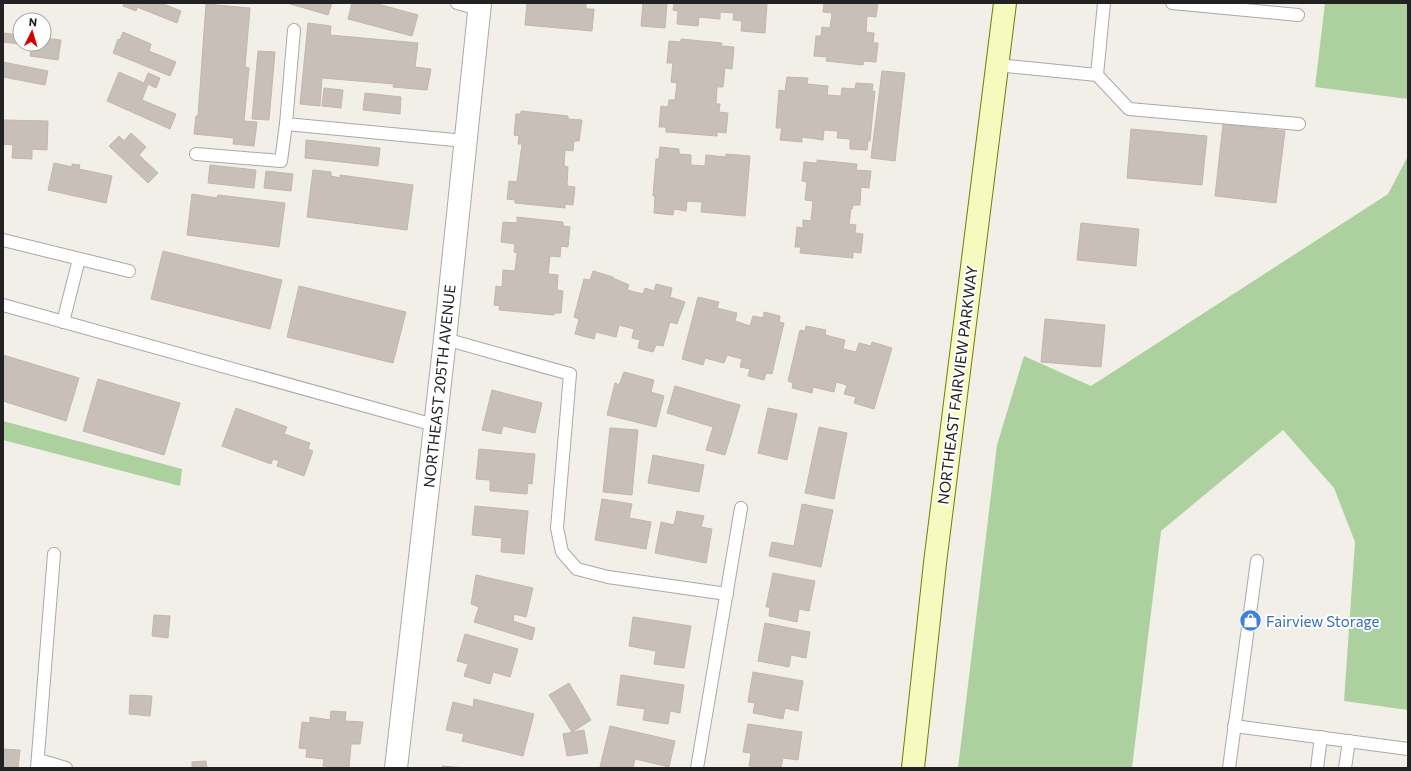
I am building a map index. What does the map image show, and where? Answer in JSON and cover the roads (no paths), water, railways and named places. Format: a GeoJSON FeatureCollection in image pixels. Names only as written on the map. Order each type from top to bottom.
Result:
{"type":"FeatureCollection","features":[{"type":"Feature","properties":{"kind":"main road","name":"NORTHEAST FAIRVIEW PARKWAY"},"geometry":{"type":"LineString","coordinates":[[913,768],[936,555],[1005,3]]}},
{"type":"Feature","properties":{"kind":"street","name":"NORTHEAST 205TH AVENUE"},"geometry":{"type":"LineString","coordinates":[[396,768],[445,339],[479,6]]}},
{"type":"Feature","properties":{"kind":"lane"},"geometry":{"type":"LineString","coordinates":[[457,3],[479,6]]}},
{"type":"Feature","properties":{"kind":"lane"},"geometry":{"type":"LineString","coordinates":[[1097,75],[1104,3]]}},
{"type":"Feature","properties":{"kind":"lane"},"geometry":{"type":"LineString","coordinates":[[1174,3],[1298,15]]}},
{"type":"Feature","properties":{"kind":"lane"},"geometry":{"type":"LineString","coordinates":[[196,154],[281,161],[286,124],[294,30]]}},
{"type":"Feature","properties":{"kind":"lane"},"geometry":{"type":"LineString","coordinates":[[997,65],[1097,75],[1128,109],[1300,124]]}},
{"type":"Feature","properties":{"kind":"lane"},"geometry":{"type":"LineString","coordinates":[[286,124],[465,141]]}},
{"type":"Feature","properties":{"kind":"lane"},"geometry":{"type":"LineString","coordinates":[[3,240],[129,271]]}},
{"type":"Feature","properties":{"kind":"lane"},"geometry":{"type":"LineString","coordinates":[[63,322],[79,259]]}},
{"type":"Feature","properties":{"kind":"lane"},"geometry":{"type":"LineString","coordinates":[[3,305],[434,425]]}},
{"type":"Feature","properties":{"kind":"lane"},"geometry":{"type":"LineString","coordinates":[[445,339],[570,374],[557,528],[562,552],[577,569],[608,577],[727,594]]}},
{"type":"Feature","properties":{"kind":"lane"},"geometry":{"type":"LineString","coordinates":[[698,768],[741,508]]}},
{"type":"Feature","properties":{"kind":"lane"},"geometry":{"type":"LineString","coordinates":[[54,554],[38,764],[66,768]]}},
{"type":"Feature","properties":{"kind":"lane"},"geometry":{"type":"LineString","coordinates":[[1229,768],[1257,561]]}},
{"type":"Feature","properties":{"kind":"lane"},"geometry":{"type":"LineString","coordinates":[[1234,726],[1408,749]]}},
{"type":"Feature","properties":{"kind":"lane"},"geometry":{"type":"LineString","coordinates":[[1317,768],[1321,737]]}},
{"type":"Feature","properties":{"kind":"lane"},"geometry":{"type":"LineString","coordinates":[[1345,768],[1349,741]]}},
{"type":"Feature","properties":{"kind":"place","name":"Fairview Storage"},"geometry":{"type":"Point","coordinates":[1250,621]}}]}
